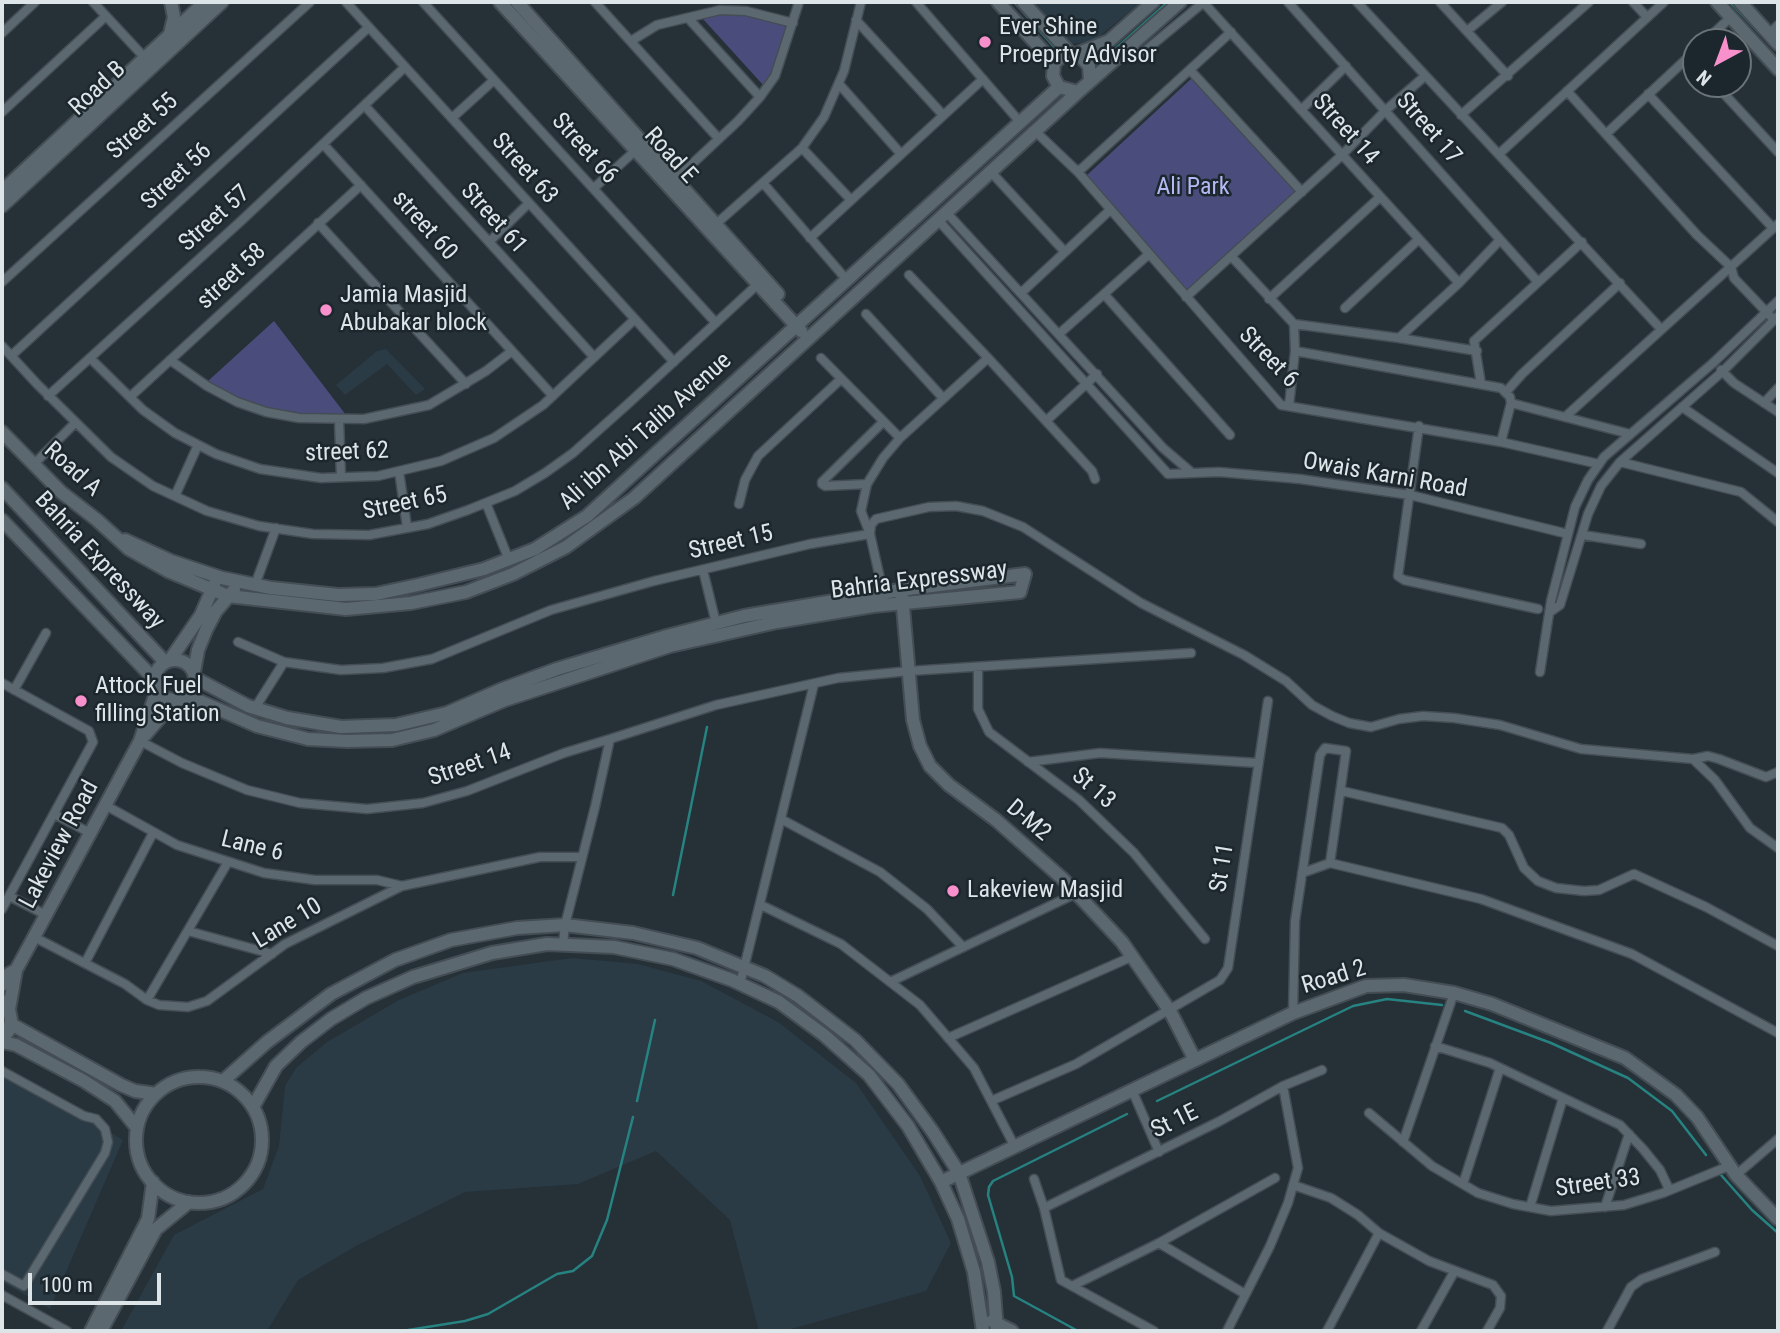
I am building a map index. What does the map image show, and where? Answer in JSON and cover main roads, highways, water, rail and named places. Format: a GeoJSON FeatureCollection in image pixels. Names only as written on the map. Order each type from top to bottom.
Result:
{"type":"FeatureCollection","features":[{"type":"Feature","properties":{"kind":"main road"},"geometry":{"type":"LineString","coordinates":[[172,2],[196,13]]}},
{"type":"Feature","properties":{"kind":"main road"},"geometry":{"type":"LineString","coordinates":[[170,35],[174,17],[172,2]]}},
{"type":"Feature","properties":{"kind":"main road","name":"Road B"},"geometry":{"type":"LineString","coordinates":[[2,191],[170,35],[196,13],[222,2]]}},
{"type":"Feature","properties":{"kind":"main road","name":"Road E"},"geometry":{"type":"LineString","coordinates":[[500,2],[758,284],[799,323]]}},
{"type":"Feature","properties":{"kind":"main road","name":"Road E"},"geometry":{"type":"LineString","coordinates":[[517,2],[676,179],[811,337]]}},
{"type":"Feature","properties":{"kind":"main road"},"geometry":{"type":"LineString","coordinates":[[998,2],[1054,64]]}},
{"type":"Feature","properties":{"kind":"main road"},"geometry":{"type":"LineString","coordinates":[[1023,2],[1073,54],[1086,61],[1090,80]]}},
{"type":"Feature","properties":{"kind":"main road"},"geometry":{"type":"LineString","coordinates":[[1153,2],[1109,41],[1063,55],[1054,64],[1053,76],[1059,87],[1078,92],[1180,2]]}},
{"type":"Feature","properties":{"kind":"main road"},"geometry":{"type":"LineString","coordinates":[[1717,2],[1778,69]]}},
{"type":"Feature","properties":{"kind":"main road"},"geometry":{"type":"LineString","coordinates":[[1740,2],[1776,38],[1761,50]]}},
{"type":"Feature","properties":{"kind":"main road","name":"Road B"},"geometry":{"type":"LineString","coordinates":[[2,206],[196,13]]}},
{"type":"Feature","properties":{"kind":"main road","name":"Ali ibn Abi Talib Avenue"},"geometry":{"type":"LineString","coordinates":[[117,538],[217,577],[255,585],[338,595],[376,594],[484,569],[535,549],[587,516],[1059,87]]}},
{"type":"Feature","properties":{"kind":"main road","name":"Ali ibn Abi Talib Avenue"},"geometry":{"type":"LineString","coordinates":[[117,538],[129,550],[167,571],[228,596],[346,609],[411,603],[466,592],[513,574],[566,547],[634,498],[1078,92]]}},
{"type":"Feature","properties":{"kind":"main road","name":"Road A"},"geometry":{"type":"LineString","coordinates":[[2,432],[61,492],[117,538]]}},
{"type":"Feature","properties":{"kind":"main road","name":"Bahria Expressway"},"geometry":{"type":"LineString","coordinates":[[2,488],[168,661]]}},
{"type":"Feature","properties":{"kind":"main road","name":"Bahria Expressway"},"geometry":{"type":"LineString","coordinates":[[2,520],[155,683]]}},
{"type":"Feature","properties":{"kind":"main road","name":"Bahria Expressway"},"geometry":{"type":"LineString","coordinates":[[179,699],[195,699],[257,726],[308,738],[393,740],[434,730],[505,700],[670,646],[884,599],[901,590],[1025,574],[1020,592],[903,603],[884,599],[744,616],[557,669],[447,713],[396,725],[341,727],[287,718],[248,706],[194,675]]}},
{"type":"Feature","properties":{"kind":"main road"},"geometry":{"type":"LineString","coordinates":[[140,741],[155,696],[158,669],[168,661],[201,615],[217,577]]}},
{"type":"Feature","properties":{"kind":"main road"},"geometry":{"type":"LineString","coordinates":[[140,741],[179,699],[190,693],[206,630],[228,596],[241,582]]}},
{"type":"Feature","properties":{"kind":"main road","name":"D-M2"},"geometry":{"type":"LineString","coordinates":[[901,590],[913,720],[920,746],[930,766],[949,785],[996,820],[1077,893],[1122,942],[1170,1011],[1195,1060]]}},
{"type":"Feature","properties":{"kind":"main road"},"geometry":{"type":"LineString","coordinates":[[168,661],[182,661],[194,675]]}},
{"type":"Feature","properties":{"kind":"main road"},"geometry":{"type":"LineString","coordinates":[[155,683],[163,696],[179,699]]}},
{"type":"Feature","properties":{"kind":"main road","name":"Lakeview Road"},"geometry":{"type":"LineString","coordinates":[[16,970],[140,741]]}},
{"type":"Feature","properties":{"kind":"main road"},"geometry":{"type":"LineString","coordinates":[[223,1081],[267,1042],[331,994],[394,960],[425,948],[517,928],[565,925],[659,938],[697,948],[745,967],[798,996],[855,1040],[898,1084],[959,1173],[988,1262],[997,1327]]}},
{"type":"Feature","properties":{"kind":"main road"},"geometry":{"type":"LineString","coordinates":[[253,1107],[271,1074],[285,1058],[331,1019],[366,998],[455,962],[492,953],[563,944],[646,952],[673,959],[779,1002],[869,1075],[908,1126],[941,1182],[958,1219],[974,1272],[982,1331]]}},
{"type":"Feature","properties":{"kind":"main road"},"geometry":{"type":"LineString","coordinates":[[16,970],[5,1005],[11,1024],[121,1085],[135,1091],[156,1094]]}},
{"type":"Feature","properties":{"kind":"main road"},"geometry":{"type":"LineString","coordinates":[[2,985],[9,974],[16,970]]}},
{"type":"Feature","properties":{"kind":"main road","name":"Road 2"},"geometry":{"type":"LineString","coordinates":[[941,1182],[1293,1013],[1366,986],[1404,985],[1454,993],[1538,1021],[1625,1058],[1661,1083],[1697,1117],[1732,1170],[1778,1219]]}},
{"type":"Feature","properties":{"kind":"main road"},"geometry":{"type":"LineString","coordinates":[[11,1024],[2,1040],[84,1081],[115,1101],[137,1128]]}},
{"type":"Feature","properties":{"kind":"main road"},"geometry":{"type":"LineString","coordinates":[[187,1077],[211,1077],[223,1081],[245,1096],[260,1122],[263,1137],[262,1153],[256,1168],[241,1187],[221,1199],[205,1203],[189,1202],[169,1195],[153,1182],[139,1157],[137,1128],[147,1104],[156,1094],[165,1086],[187,1077]]}},
{"type":"Feature","properties":{"kind":"main road"},"geometry":{"type":"LineString","coordinates":[[91,1331],[148,1219],[153,1182]]}},
{"type":"Feature","properties":{"kind":"main road"},"geometry":{"type":"LineString","coordinates":[[101,1331],[156,1229],[189,1202]]}},
{"type":"Feature","properties":{"kind":"main road"},"geometry":{"type":"LineString","coordinates":[[982,1316],[997,1327],[1012,1331]]}},
{"type":"Feature","properties":{"kind":"waterway"},"geometry":{"type":"LineString","coordinates":[[1014,2],[1056,49]]}},
{"type":"Feature","properties":{"kind":"waterway"},"geometry":{"type":"LineString","coordinates":[[1103,60],[1168,2]]}},
{"type":"Feature","properties":{"kind":"waterway"},"geometry":{"type":"LineString","coordinates":[[1730,2],[1761,35]]}},
{"type":"Feature","properties":{"kind":"waterway"},"geometry":{"type":"LineString","coordinates":[[673,895],[707,727]]}},
{"type":"Feature","properties":{"kind":"waterway"},"geometry":{"type":"LineString","coordinates":[[1157,1101],[1353,1006],[1387,999],[1442,1005]]}},
{"type":"Feature","properties":{"kind":"waterway"},"geometry":{"type":"LineString","coordinates":[[1465,1011],[1551,1043],[1628,1078],[1672,1111],[1706,1155]]}},
{"type":"Feature","properties":{"kind":"waterway"},"geometry":{"type":"LineString","coordinates":[[637,1101],[655,1020]]}},
{"type":"Feature","properties":{"kind":"waterway"},"geometry":{"type":"LineString","coordinates":[[1078,1331],[1014,1296],[1012,1277],[988,1195],[989,1187],[993,1181],[1127,1114]]}},
{"type":"Feature","properties":{"kind":"waterway"},"geometry":{"type":"LineString","coordinates":[[402,1331],[465,1321],[488,1314],[557,1274],[573,1271],[592,1256],[607,1220],[633,1117]]}},
{"type":"Feature","properties":{"kind":"waterway"},"geometry":{"type":"LineString","coordinates":[[1721,1175],[1752,1210],[1778,1233]]}},
{"type":"Feature","properties":{"kind":"place","name":"Ever Shine Proeprty Advisor"},"geometry":{"type":"Point","coordinates":[985,42]}},
{"type":"Feature","properties":{"kind":"place","name":"Jamia Masjid Abubakar block"},"geometry":{"type":"Point","coordinates":[326,310]}},
{"type":"Feature","properties":{"kind":"place","name":"Attock Fuel filling Station"},"geometry":{"type":"Point","coordinates":[81,701]}},
{"type":"Feature","properties":{"kind":"place","name":"Lakeview Masjid"},"geometry":{"type":"Point","coordinates":[953,891]}},
{"type":"Feature","properties":{"kind":"park label","name":"Ali Park"},"geometry":{"type":"Point","coordinates":[1193,188]}}]}
